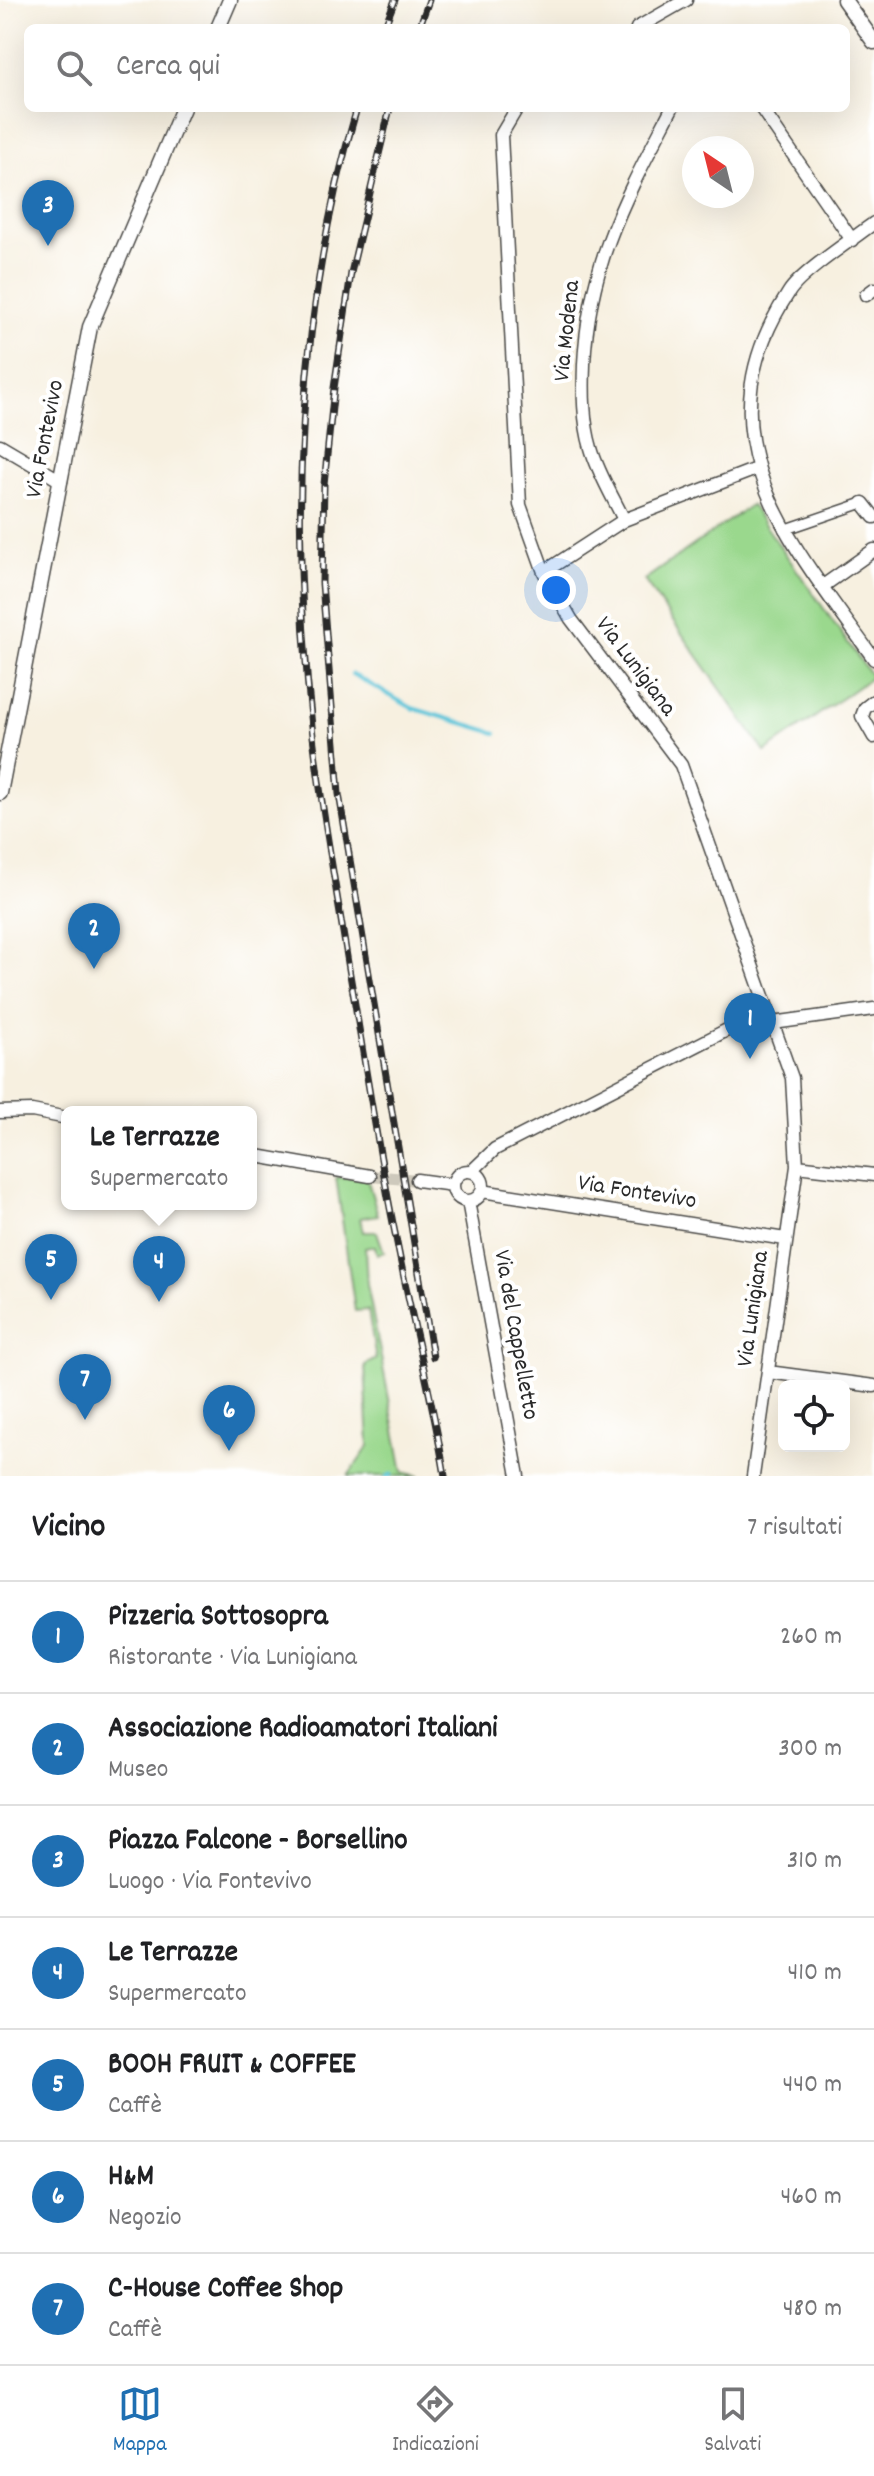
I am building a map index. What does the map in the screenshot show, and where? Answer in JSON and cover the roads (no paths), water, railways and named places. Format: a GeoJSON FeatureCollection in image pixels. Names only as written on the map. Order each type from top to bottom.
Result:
{"type":"FeatureCollection","features":[{"type":"Feature","properties":{"kind":"street"},"geometry":{"type":"LineString","coordinates":[[220,24],[230,0]]}},
{"type":"Feature","properties":{"kind":"street"},"geometry":{"type":"LineString","coordinates":[[644,24],[686,0]]}},
{"type":"Feature","properties":{"kind":"street"},"geometry":{"type":"LineString","coordinates":[[844,0],[874,42]]}},
{"type":"Feature","properties":{"kind":"street","name":"Via Fontevivo"},"geometry":{"type":"LineString","coordinates":[[0,793],[90,327],[181,112]]}},
{"type":"Feature","properties":{"kind":"street","name":"Via Lunigiana"},"geometry":{"type":"LineString","coordinates":[[515,112],[501,135],[520,505],[544,572],[571,619],[681,765],[792,1078],[797,1166],[753,1476]]}},
{"type":"Feature","properties":{"kind":"street","name":"Via Modena"},"geometry":{"type":"LineString","coordinates":[[624,520],[591,449],[583,403],[586,323],[598,265],[628,194],[670,112]]}},
{"type":"Feature","properties":{"kind":"street"},"geometry":{"type":"LineString","coordinates":[[764,112],[852,240]]}},
{"type":"Feature","properties":{"kind":"street"},"geometry":{"type":"LineString","coordinates":[[874,223],[790,290],[757,359],[750,419],[756,469],[784,530],[874,659]]}},
{"type":"Feature","properties":{"kind":"street"},"geometry":{"type":"LineString","coordinates":[[0,445],[61,481]]}},
{"type":"Feature","properties":{"kind":"street"},"geometry":{"type":"LineString","coordinates":[[544,572],[624,520],[756,469]]}},
{"type":"Feature","properties":{"kind":"street"},"geometry":{"type":"LineString","coordinates":[[784,530],[863,503],[874,517]]}},
{"type":"Feature","properties":{"kind":"street"},"geometry":{"type":"LineString","coordinates":[[823,586],[874,550]]}},
{"type":"Feature","properties":{"kind":"street"},"geometry":{"type":"LineString","coordinates":[[874,701],[865,708],[862,716],[874,737]]}},
{"type":"Feature","properties":{"kind":"street"},"geometry":{"type":"LineString","coordinates":[[453,1185],[462,1172],[472,1171],[495,1149],[768,1009]]}},
{"type":"Feature","properties":{"kind":"street"},"geometry":{"type":"LineString","coordinates":[[773,1023],[874,1009]]}},
{"type":"Feature","properties":{"kind":"street"},"geometry":{"type":"LineString","coordinates":[[0,1102],[61,1117]]}},
{"type":"Feature","properties":{"kind":"street"},"geometry":{"type":"LineString","coordinates":[[0,1112],[32,1111]]}},
{"type":"Feature","properties":{"kind":"street"},"geometry":{"type":"LineString","coordinates":[[257,1156],[370,1176]]}},
{"type":"Feature","properties":{"kind":"street"},"geometry":{"type":"LineString","coordinates":[[797,1166],[874,1175]]}},
{"type":"Feature","properties":{"kind":"street"},"geometry":{"type":"LineString","coordinates":[[453,1185],[456,1195],[468,1201],[482,1191],[482,1181],[472,1171]]}},
{"type":"Feature","properties":{"kind":"street"},"geometry":{"type":"LineString","coordinates":[[417,1180],[453,1185]]}},
{"type":"Feature","properties":{"kind":"street","name":"Via Fontevivo"},"geometry":{"type":"LineString","coordinates":[[482,1191],[785,1239]]}},
{"type":"Feature","properties":{"kind":"street","name":"Via del Cappelletto"},"geometry":{"type":"LineString","coordinates":[[468,1201],[518,1476]]}},
{"type":"Feature","properties":{"kind":"street"},"geometry":{"type":"LineString","coordinates":[[768,1372],[874,1386]]}},
{"type":"Feature","properties":{"kind":"waterway"},"geometry":{"type":"LineString","coordinates":[[352,674],[412,708],[496,733]]}},
{"type":"Feature","properties":{"kind":"waterway"},"geometry":{"type":"LineString","coordinates":[[388,1476],[392,1474]]}},
{"type":"Feature","properties":{"kind":"tunnel"},"geometry":{"type":"LineString","coordinates":[[370,1176],[417,1180]]}},
{"type":"Feature","properties":{"kind":"railway"},"geometry":{"type":"LineString","coordinates":[[386,24],[395,0]]}},
{"type":"Feature","properties":{"kind":"railway"},"geometry":{"type":"LineString","coordinates":[[420,24],[429,0]]}},
{"type":"Feature","properties":{"kind":"railway"},"geometry":{"type":"LineString","coordinates":[[356,112],[321,262],[310,340],[301,499],[301,578],[306,658],[321,793],[377,1135],[445,1476]]}},
{"type":"Feature","properties":{"kind":"railway"},"geometry":{"type":"LineString","coordinates":[[389,112],[351,273],[334,388],[324,484],[322,583],[339,794],[433,1357]]}},
{"type":"Feature","properties":{"kind":"place","name":"Piazza Falcone - Borsellino"},"geometry":{"type":"Point","coordinates":[48,246]}},
{"type":"Feature","properties":{"kind":"place","name":"Associazione Radioamatori Italiani"},"geometry":{"type":"Point","coordinates":[94,969]}},
{"type":"Feature","properties":{"kind":"place","name":"Pizzeria Sottosopra"},"geometry":{"type":"Point","coordinates":[750,1059]}},
{"type":"Feature","properties":{"kind":"place","name":"BOOH FRUIT & COFFEE"},"geometry":{"type":"Point","coordinates":[51,1300]}},
{"type":"Feature","properties":{"kind":"place","name":"Le Terrazze"},"geometry":{"type":"Point","coordinates":[159,1302]}},
{"type":"Feature","properties":{"kind":"place","name":"C-House Coffee Shop"},"geometry":{"type":"Point","coordinates":[85,1420]}},
{"type":"Feature","properties":{"kind":"place","name":"H&M"},"geometry":{"type":"Point","coordinates":[229,1451]}}]}
